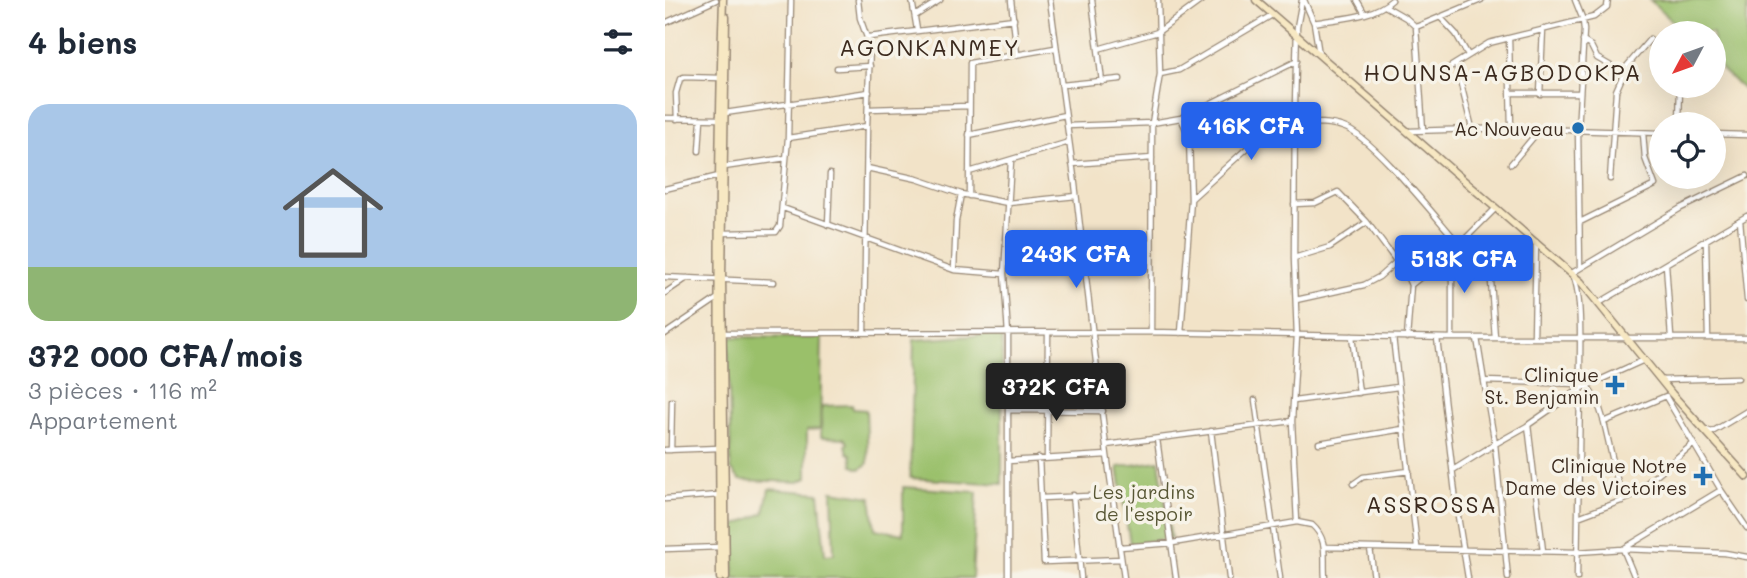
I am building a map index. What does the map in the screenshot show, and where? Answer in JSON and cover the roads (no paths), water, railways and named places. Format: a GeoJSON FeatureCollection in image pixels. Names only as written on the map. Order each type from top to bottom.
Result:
{"type":"FeatureCollection","features":[{"type":"Feature","properties":{"kind":"main road"},"geometry":{"type":"LineString","coordinates":[[723,578],[720,547],[718,119],[724,0]]}},
{"type":"Feature","properties":{"kind":"main road"},"geometry":{"type":"LineString","coordinates":[[723,578],[718,298],[724,233],[724,0]]}},
{"type":"Feature","properties":{"kind":"main road"},"geometry":{"type":"LineString","coordinates":[[1257,0],[1572,273],[1645,359],[1669,395],[1747,477]]}},
{"type":"Feature","properties":{"kind":"street"},"geometry":{"type":"LineString","coordinates":[[665,23],[716,0]]}},
{"type":"Feature","properties":{"kind":"street"},"geometry":{"type":"LineString","coordinates":[[724,233],[776,232],[779,229],[788,138],[791,0]]}},
{"type":"Feature","properties":{"kind":"street"},"geometry":{"type":"LineString","coordinates":[[858,0],[860,18],[869,37],[870,66],[864,332]]}},
{"type":"Feature","properties":{"kind":"street"},"geometry":{"type":"LineString","coordinates":[[912,0],[917,30]]}},
{"type":"Feature","properties":{"kind":"street"},"geometry":{"type":"LineString","coordinates":[[915,16],[940,0]]}},
{"type":"Feature","properties":{"kind":"street"},"geometry":{"type":"LineString","coordinates":[[1011,0],[1017,54]]}},
{"type":"Feature","properties":{"kind":"street"},"geometry":{"type":"LineString","coordinates":[[1050,0],[1124,578]]}},
{"type":"Feature","properties":{"kind":"street"},"geometry":{"type":"LineString","coordinates":[[1092,0],[1102,82]]}},
{"type":"Feature","properties":{"kind":"street"},"geometry":{"type":"LineString","coordinates":[[1151,332],[1152,123],[1160,74],[1158,0]]}},
{"type":"Feature","properties":{"kind":"street"},"geometry":{"type":"LineString","coordinates":[[1098,49],[1158,32],[1202,0]]}},
{"type":"Feature","properties":{"kind":"street"},"geometry":{"type":"LineString","coordinates":[[1303,0],[1314,23],[1319,54]]}},
{"type":"Feature","properties":{"kind":"street"},"geometry":{"type":"LineString","coordinates":[[1297,522],[1292,421],[1297,336],[1294,258],[1295,105],[1297,27],[1303,0]]}},
{"type":"Feature","properties":{"kind":"street"},"geometry":{"type":"LineString","coordinates":[[1357,0],[1365,14]]}},
{"type":"Feature","properties":{"kind":"street"},"geometry":{"type":"LineString","coordinates":[[1314,23],[1365,14],[1392,0]]}},
{"type":"Feature","properties":{"kind":"street"},"geometry":{"type":"LineString","coordinates":[[1416,27],[1481,0]]}},
{"type":"Feature","properties":{"kind":"street"},"geometry":{"type":"LineString","coordinates":[[1575,0],[1583,20],[1578,131],[1580,267]]}},
{"type":"Feature","properties":{"kind":"street"},"geometry":{"type":"LineString","coordinates":[[1420,77],[1456,64],[1489,43],[1602,13],[1608,0]]}},
{"type":"Feature","properties":{"kind":"street"},"geometry":{"type":"LineString","coordinates":[[1384,6],[1416,27],[1423,130]]}},
{"type":"Feature","properties":{"kind":"street"},"geometry":{"type":"LineString","coordinates":[[1160,74],[1179,70],[1272,15]]}},
{"type":"Feature","properties":{"kind":"street"},"geometry":{"type":"LineString","coordinates":[[1440,17],[1456,34],[1468,55]]}},
{"type":"Feature","properties":{"kind":"street"},"geometry":{"type":"LineString","coordinates":[[869,37],[1014,19]]}},
{"type":"Feature","properties":{"kind":"street"},"geometry":{"type":"LineString","coordinates":[[1541,94],[1543,29]]}},
{"type":"Feature","properties":{"kind":"street"},"geometry":{"type":"LineString","coordinates":[[1509,38],[1511,128]]}},
{"type":"Feature","properties":{"kind":"street"},"geometry":{"type":"LineString","coordinates":[[1610,179],[1611,131],[1616,91],[1623,73],[1649,40]]}},
{"type":"Feature","properties":{"kind":"street"},"geometry":{"type":"LineString","coordinates":[[1583,41],[1589,44],[1593,54],[1603,63],[1623,73]]}},
{"type":"Feature","properties":{"kind":"street"},"geometry":{"type":"LineString","coordinates":[[969,196],[970,63],[1055,48]]}},
{"type":"Feature","properties":{"kind":"street"},"geometry":{"type":"LineString","coordinates":[[1066,126],[1152,123],[1181,118],[1297,61]]}},
{"type":"Feature","properties":{"kind":"street"},"geometry":{"type":"LineString","coordinates":[[1456,64],[1472,128]]}},
{"type":"Feature","properties":{"kind":"street"},"geometry":{"type":"LineString","coordinates":[[837,68],[870,66]]}},
{"type":"Feature","properties":{"kind":"street"},"geometry":{"type":"LineString","coordinates":[[677,118],[676,93],[680,79],[684,76],[720,78]]}},
{"type":"Feature","properties":{"kind":"street"},"geometry":{"type":"LineString","coordinates":[[1062,85],[1120,79]]}},
{"type":"Feature","properties":{"kind":"street"},"geometry":{"type":"LineString","coordinates":[[665,118],[718,119],[725,113],[869,92]]}},
{"type":"Feature","properties":{"kind":"street"},"geometry":{"type":"LineString","coordinates":[[1510,93],[1580,93]]}},
{"type":"Feature","properties":{"kind":"street"},"geometry":{"type":"LineString","coordinates":[[1191,200],[1295,105]]}},
{"type":"Feature","properties":{"kind":"street"},"geometry":{"type":"LineString","coordinates":[[869,109],[969,106]]}},
{"type":"Feature","properties":{"kind":"street"},"geometry":{"type":"LineString","coordinates":[[969,135],[1065,115]]}},
{"type":"Feature","properties":{"kind":"street"},"geometry":{"type":"LineString","coordinates":[[699,151],[701,118]]}},
{"type":"Feature","properties":{"kind":"street"},"geometry":{"type":"LineString","coordinates":[[1181,118],[1189,136],[1191,200],[1181,333]]}},
{"type":"Feature","properties":{"kind":"street"},"geometry":{"type":"LineString","coordinates":[[1295,123],[1337,125],[1355,133],[1380,155],[1460,245]]}},
{"type":"Feature","properties":{"kind":"street"},"geometry":{"type":"LineString","coordinates":[[788,138],[867,126]]}},
{"type":"Feature","properties":{"kind":"street"},"geometry":{"type":"LineString","coordinates":[[1410,131],[1541,128],[1649,133]]}},
{"type":"Feature","properties":{"kind":"street"},"geometry":{"type":"LineString","coordinates":[[1511,164],[1541,128]]}},
{"type":"Feature","properties":{"kind":"street"},"geometry":{"type":"LineString","coordinates":[[1580,222],[1655,185],[1645,158],[1643,133]]}},
{"type":"Feature","properties":{"kind":"street"},"geometry":{"type":"LineString","coordinates":[[1726,134],[1747,135]]}},
{"type":"Feature","properties":{"kind":"street"},"geometry":{"type":"LineString","coordinates":[[969,172],[1069,142]]}},
{"type":"Feature","properties":{"kind":"street"},"geometry":{"type":"LineString","coordinates":[[724,167],[786,158]]}},
{"type":"Feature","properties":{"kind":"street"},"geometry":{"type":"LineString","coordinates":[[1072,164],[1152,158]]}},
{"type":"Feature","properties":{"kind":"street"},"geometry":{"type":"LineString","coordinates":[[1007,578],[1009,410],[1004,274],[1011,161]]}},
{"type":"Feature","properties":{"kind":"street"},"geometry":{"type":"LineString","coordinates":[[867,168],[917,179],[969,196],[1008,203],[1076,196]]}},
{"type":"Feature","properties":{"kind":"street"},"geometry":{"type":"LineString","coordinates":[[828,225],[830,174]]}},
{"type":"Feature","properties":{"kind":"street"},"geometry":{"type":"LineString","coordinates":[[665,190],[719,176]]}},
{"type":"Feature","properties":{"kind":"street"},"geometry":{"type":"LineString","coordinates":[[1577,578],[1580,386],[1578,290],[1572,273],[1681,208],[1747,176]]}},
{"type":"Feature","properties":{"kind":"street"},"geometry":{"type":"LineString","coordinates":[[1294,204],[1315,203],[1338,192],[1367,222],[1411,285],[1407,338]]}},
{"type":"Feature","properties":{"kind":"street"},"geometry":{"type":"LineString","coordinates":[[954,270],[956,221],[961,194]]}},
{"type":"Feature","properties":{"kind":"street"},"geometry":{"type":"LineString","coordinates":[[1411,285],[1460,245],[1496,207]]}},
{"type":"Feature","properties":{"kind":"street"},"geometry":{"type":"LineString","coordinates":[[783,208],[954,270],[1004,274]]}},
{"type":"Feature","properties":{"kind":"street"},"geometry":{"type":"LineString","coordinates":[[1599,303],[1747,216]]}},
{"type":"Feature","properties":{"kind":"street"},"geometry":{"type":"LineString","coordinates":[[1740,220],[1747,300]]}},
{"type":"Feature","properties":{"kind":"street"},"geometry":{"type":"LineString","coordinates":[[1294,258],[1330,247],[1367,222]]}},
{"type":"Feature","properties":{"kind":"street"},"geometry":{"type":"LineString","coordinates":[[1706,241],[1708,338]]}},
{"type":"Feature","properties":{"kind":"street"},"geometry":{"type":"LineString","coordinates":[[1534,338],[1536,242]]}},
{"type":"Feature","properties":{"kind":"street"},"geometry":{"type":"LineString","coordinates":[[1452,252],[1452,338]]}},
{"type":"Feature","properties":{"kind":"street"},"geometry":{"type":"LineString","coordinates":[[1296,300],[1364,285],[1397,262]]}},
{"type":"Feature","properties":{"kind":"street"},"geometry":{"type":"LineString","coordinates":[[1666,264],[1671,337]]}},
{"type":"Feature","properties":{"kind":"street"},"geometry":{"type":"LineString","coordinates":[[1434,266],[1451,278]]}},
{"type":"Feature","properties":{"kind":"street"},"geometry":{"type":"LineString","coordinates":[[1490,267],[1495,338]]}},
{"type":"Feature","properties":{"kind":"street"},"geometry":{"type":"LineString","coordinates":[[665,276],[774,282]]}},
{"type":"Feature","properties":{"kind":"street"},"geometry":{"type":"LineString","coordinates":[[665,293],[688,278]]}},
{"type":"Feature","properties":{"kind":"street"},"geometry":{"type":"LineString","coordinates":[[665,334],[718,298]]}},
{"type":"Feature","properties":{"kind":"street"},"geometry":{"type":"LineString","coordinates":[[720,333],[1151,332],[1407,338],[1747,338]]}},
{"type":"Feature","properties":{"kind":"street"},"geometry":{"type":"LineString","coordinates":[[1047,457],[1048,334]]}},
{"type":"Feature","properties":{"kind":"street"},"geometry":{"type":"LineString","coordinates":[[1352,336],[1359,393]]}},
{"type":"Feature","properties":{"kind":"street"},"geometry":{"type":"LineString","coordinates":[[1393,337],[1417,547]]}},
{"type":"Feature","properties":{"kind":"street"},"geometry":{"type":"LineString","coordinates":[[1437,338],[1457,510],[1468,578]]}},
{"type":"Feature","properties":{"kind":"street"},"geometry":{"type":"LineString","coordinates":[[1477,338],[1495,444],[1508,578]]}},
{"type":"Feature","properties":{"kind":"street"},"geometry":{"type":"LineString","coordinates":[[1485,381],[1587,386],[1645,359]]}},
{"type":"Feature","properties":{"kind":"street"},"geometry":{"type":"LineString","coordinates":[[1661,380],[1738,378]]}},
{"type":"Feature","properties":{"kind":"street"},"geometry":{"type":"LineString","coordinates":[[1453,470],[1528,425],[1580,386]]}},
{"type":"Feature","properties":{"kind":"street"},"geometry":{"type":"LineString","coordinates":[[1587,386],[1598,402],[1622,501]]}},
{"type":"Feature","properties":{"kind":"street"},"geometry":{"type":"LineString","coordinates":[[1294,401],[1398,387]]}},
{"type":"Feature","properties":{"kind":"street"},"geometry":{"type":"LineString","coordinates":[[1604,422],[1669,395],[1693,443],[1747,528]]}},
{"type":"Feature","properties":{"kind":"street"},"geometry":{"type":"LineString","coordinates":[[1255,400],[1280,578]]}},
{"type":"Feature","properties":{"kind":"street"},"geometry":{"type":"LineString","coordinates":[[672,401],[668,450],[719,448]]}},
{"type":"Feature","properties":{"kind":"street"},"geometry":{"type":"LineString","coordinates":[[1009,410],[1103,411]]}},
{"type":"Feature","properties":{"kind":"street"},"geometry":{"type":"LineString","coordinates":[[1705,430],[1712,432],[1747,411]]}},
{"type":"Feature","properties":{"kind":"street"},"geometry":{"type":"LineString","coordinates":[[1106,445],[1292,421]]}},
{"type":"Feature","properties":{"kind":"street"},"geometry":{"type":"LineString","coordinates":[[1528,425],[1543,551]]}},
{"type":"Feature","properties":{"kind":"street"},"geometry":{"type":"LineString","coordinates":[[1319,443],[1403,429]]}},
{"type":"Feature","properties":{"kind":"street"},"geometry":{"type":"LineString","coordinates":[[1211,431],[1229,578]]}},
{"type":"Feature","properties":{"kind":"street"},"geometry":{"type":"LineString","coordinates":[[1157,439],[1177,578]]}},
{"type":"Feature","properties":{"kind":"street"},"geometry":{"type":"LineString","coordinates":[[1578,517],[1636,494],[1693,443]]}},
{"type":"Feature","properties":{"kind":"street"},"geometry":{"type":"LineString","coordinates":[[1008,461],[1107,455]]}},
{"type":"Feature","properties":{"kind":"street"},"geometry":{"type":"LineString","coordinates":[[1039,458],[1042,560],[1047,564],[1121,559]]}},
{"type":"Feature","properties":{"kind":"street"},"geometry":{"type":"LineString","coordinates":[[1353,484],[1363,477],[1409,471]]}},
{"type":"Feature","properties":{"kind":"street"},"geometry":{"type":"LineString","coordinates":[[1623,549],[1721,490]]}},
{"type":"Feature","properties":{"kind":"street"},"geometry":{"type":"LineString","coordinates":[[665,499],[720,495]]}},
{"type":"Feature","properties":{"kind":"street"},"geometry":{"type":"LineString","coordinates":[[1073,495],[1081,578]]}},
{"type":"Feature","properties":{"kind":"street"},"geometry":{"type":"LineString","coordinates":[[1041,498],[1113,495]]}},
{"type":"Feature","properties":{"kind":"street"},"geometry":{"type":"LineString","coordinates":[[1120,547],[1173,543],[1297,522],[1312,524],[1326,547],[1323,559],[1325,578]]}},
{"type":"Feature","properties":{"kind":"street"},"geometry":{"type":"LineString","coordinates":[[665,549],[720,547]]}},
{"type":"Feature","properties":{"kind":"street"},"geometry":{"type":"LineString","coordinates":[[1326,547],[1577,552],[1623,549],[1725,553],[1747,557]]}},
{"type":"Feature","properties":{"kind":"street"},"geometry":{"type":"LineString","coordinates":[[1370,548],[1374,578]]}},
{"type":"Feature","properties":{"kind":"street"},"geometry":{"type":"LineString","coordinates":[[1623,549],[1635,578]]}},
{"type":"Feature","properties":{"kind":"place","name":"Ac Nouveau"},"geometry":{"type":"Point","coordinates":[1578,128]}},
{"type":"Feature","properties":{"kind":"place","name":"Clinique St. Benjamin"},"geometry":{"type":"Point","coordinates":[1615,385]}},
{"type":"Feature","properties":{"kind":"place","name":"Clinique Notre Dame des Victoires"},"geometry":{"type":"Point","coordinates":[1703,476]}},
{"type":"Feature","properties":{"kind":"district","name":"AGONKANMEY"},"geometry":{"type":"Point","coordinates":[930,47]}},
{"type":"Feature","properties":{"kind":"district","name":"HOUNSA-AGBODOKPA"},"geometry":{"type":"Point","coordinates":[1503,72]}},
{"type":"Feature","properties":{"kind":"district","name":"ASSROSSA"},"geometry":{"type":"Point","coordinates":[1432,504]}},
{"type":"Feature","properties":{"kind":"park label","name":"Les jardins de l'espoir"},"geometry":{"type":"Point","coordinates":[1144,502]}}]}
